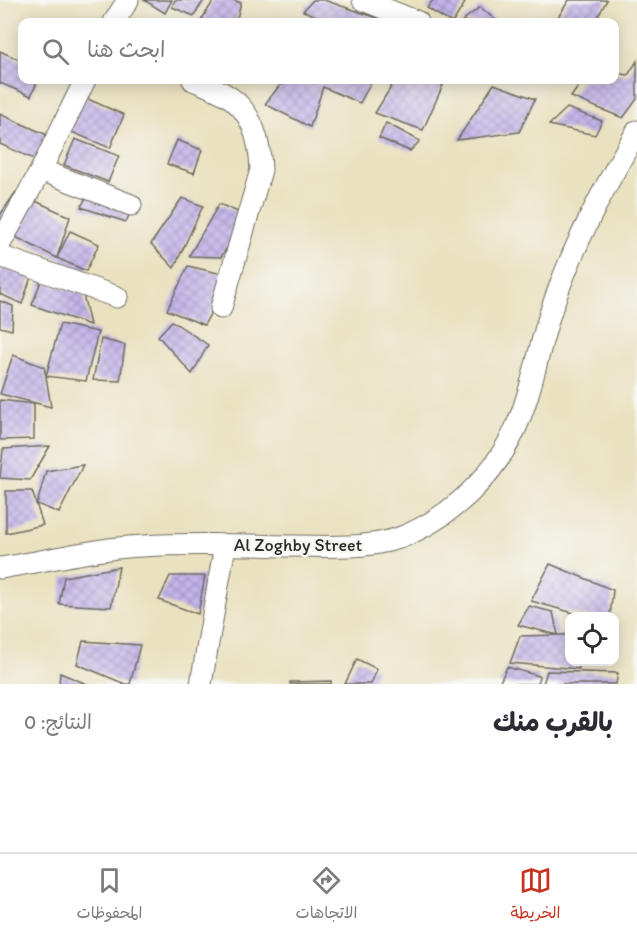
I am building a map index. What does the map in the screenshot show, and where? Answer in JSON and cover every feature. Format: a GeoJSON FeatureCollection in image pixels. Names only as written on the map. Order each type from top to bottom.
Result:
{"type":"FeatureCollection","features":[{"type":"Feature","properties":{"kind":"street"},"geometry":{"type":"LineString","coordinates":[[117,18],[128,0]]}},
{"type":"Feature","properties":{"kind":"street"},"geometry":{"type":"LineString","coordinates":[[363,0],[408,18]]}},
{"type":"Feature","properties":{"kind":"street"},"geometry":{"type":"LineString","coordinates":[[0,244],[41,170],[83,84]]}},
{"type":"Feature","properties":{"kind":"street"},"geometry":{"type":"LineString","coordinates":[[202,84],[227,96],[239,106],[253,127],[260,149],[261,170],[221,308]]}},
{"type":"Feature","properties":{"kind":"street","name":"Al Zoghby Street"},"geometry":{"type":"LineString","coordinates":[[0,568],[121,547],[367,545],[408,535],[450,511],[486,477],[512,436],[531,390],[554,303],[572,257],[604,187],[637,131]]}},
{"type":"Feature","properties":{"kind":"street"},"geometry":{"type":"LineString","coordinates":[[41,170],[131,205]]}},
{"type":"Feature","properties":{"kind":"street"},"geometry":{"type":"LineString","coordinates":[[0,256],[117,297]]}},
{"type":"Feature","properties":{"kind":"street"},"geometry":{"type":"LineString","coordinates":[[201,684],[225,545]]}},
{"type":"Feature","properties":{"kind":"building"},"geometry":{"type":"Polygon","coordinates":[[[144,0],[172,0],[165,13],[144,0]]]}},
{"type":"Feature","properties":{"kind":"building"},"geometry":{"type":"Polygon","coordinates":[[[175,0],[204,0],[194,16],[172,7],[175,0]]]}},
{"type":"Feature","properties":{"kind":"building"},"geometry":{"type":"Polygon","coordinates":[[[214,0],[233,0],[241,3],[237,18],[203,18],[214,0]]]}},
{"type":"Feature","properties":{"kind":"building"},"geometry":{"type":"Polygon","coordinates":[[[313,0],[324,0],[377,18],[322,18],[303,11],[313,0]]]}},
{"type":"Feature","properties":{"kind":"building"},"geometry":{"type":"Polygon","coordinates":[[[433,0],[461,0],[465,3],[456,18],[443,18],[427,8],[433,0]]]}},
{"type":"Feature","properties":{"kind":"building"},"geometry":{"type":"Polygon","coordinates":[[[569,0],[607,0],[597,18],[558,18],[569,0]]]}},
{"type":"Feature","properties":{"kind":"building"},"geometry":{"type":"Polygon","coordinates":[[[480,7],[493,18],[466,18],[480,7]]]}},
{"type":"Feature","properties":{"kind":"building"},"geometry":{"type":"Polygon","coordinates":[[[0,51],[18,59],[18,84],[36,84],[31,96],[0,83],[0,51]]]}},
{"type":"Feature","properties":{"kind":"building"},"geometry":{"type":"Polygon","coordinates":[[[637,61],[637,99],[623,118],[571,97],[580,84],[619,84],[619,74],[628,75],[637,61]]]}},
{"type":"Feature","properties":{"kind":"building"},"geometry":{"type":"Polygon","coordinates":[[[281,84],[370,84],[360,103],[323,87],[310,127],[265,104],[281,84]]]}},
{"type":"Feature","properties":{"kind":"building"},"geometry":{"type":"Polygon","coordinates":[[[393,84],[443,85],[423,130],[375,113],[393,84]]]}},
{"type":"Feature","properties":{"kind":"building"},"geometry":{"type":"Polygon","coordinates":[[[494,84],[535,99],[519,132],[457,140],[494,84]]]}},
{"type":"Feature","properties":{"kind":"building"},"geometry":{"type":"Polygon","coordinates":[[[81,96],[124,115],[110,148],[67,130],[81,96]]]}},
{"type":"Feature","properties":{"kind":"building"},"geometry":{"type":"Polygon","coordinates":[[[567,108],[602,121],[595,135],[549,125],[567,108]]]}},
{"type":"Feature","properties":{"kind":"building"},"geometry":{"type":"Polygon","coordinates":[[[0,114],[47,135],[36,160],[0,144],[0,114]]]}},
{"type":"Feature","properties":{"kind":"building"},"geometry":{"type":"Polygon","coordinates":[[[386,123],[420,141],[410,151],[379,138],[386,123]]]}},
{"type":"Feature","properties":{"kind":"building"},"geometry":{"type":"Polygon","coordinates":[[[75,139],[119,156],[108,182],[64,165],[75,139]]]}},
{"type":"Feature","properties":{"kind":"building"},"geometry":{"type":"Polygon","coordinates":[[[177,140],[202,150],[194,173],[167,164],[177,140]]]}},
{"type":"Feature","properties":{"kind":"building"},"geometry":{"type":"Polygon","coordinates":[[[95,180],[136,200],[126,222],[81,207],[95,180]]]}},
{"type":"Feature","properties":{"kind":"building"},"geometry":{"type":"Polygon","coordinates":[[[16,192],[70,217],[57,258],[0,229],[0,215],[16,192]]]}},
{"type":"Feature","properties":{"kind":"building"},"geometry":{"type":"Polygon","coordinates":[[[182,198],[203,206],[174,268],[151,244],[182,198]]]}},
{"type":"Feature","properties":{"kind":"building"},"geometry":{"type":"Polygon","coordinates":[[[219,204],[248,216],[221,257],[189,256],[219,204]]]}},
{"type":"Feature","properties":{"kind":"building"},"geometry":{"type":"Polygon","coordinates":[[[70,231],[99,244],[86,271],[57,258],[70,231]]]}},
{"type":"Feature","properties":{"kind":"building"},"geometry":{"type":"Polygon","coordinates":[[[0,264],[31,277],[22,304],[0,294],[0,264]]]}},
{"type":"Feature","properties":{"kind":"building"},"geometry":{"type":"Polygon","coordinates":[[[188,266],[231,276],[204,325],[167,310],[188,266]]]}},
{"type":"Feature","properties":{"kind":"building"},"geometry":{"type":"Polygon","coordinates":[[[41,281],[83,294],[90,325],[32,305],[41,281]]]}},
{"type":"Feature","properties":{"kind":"building"},"geometry":{"type":"Polygon","coordinates":[[[0,301],[13,306],[12,330],[0,327],[0,301]]]}},
{"type":"Feature","properties":{"kind":"building"},"geometry":{"type":"Polygon","coordinates":[[[172,321],[208,345],[192,374],[158,336],[172,321]]]}},
{"type":"Feature","properties":{"kind":"building"},"geometry":{"type":"Polygon","coordinates":[[[60,324],[98,332],[86,381],[46,376],[60,324]]]}},
{"type":"Feature","properties":{"kind":"building"},"geometry":{"type":"Polygon","coordinates":[[[101,339],[125,345],[120,381],[93,380],[101,339]]]}},
{"type":"Feature","properties":{"kind":"building"},"geometry":{"type":"Polygon","coordinates":[[[13,355],[44,367],[51,407],[0,394],[13,355]]]}},
{"type":"Feature","properties":{"kind":"building"},"geometry":{"type":"Polygon","coordinates":[[[0,400],[34,404],[34,439],[0,440],[0,400]]]}},
{"type":"Feature","properties":{"kind":"building"},"geometry":{"type":"Polygon","coordinates":[[[50,446],[30,480],[0,478],[3,449],[50,446]]]}},
{"type":"Feature","properties":{"kind":"building"},"geometry":{"type":"Polygon","coordinates":[[[83,465],[59,513],[37,504],[46,471],[83,465]]]}},
{"type":"Feature","properties":{"kind":"building"},"geometry":{"type":"Polygon","coordinates":[[[6,491],[32,491],[43,525],[6,533],[6,491]]]}},
{"type":"Feature","properties":{"kind":"building"},"geometry":{"type":"Polygon","coordinates":[[[550,564],[613,590],[610,612],[570,612],[531,601],[550,564]]]}},
{"type":"Feature","properties":{"kind":"building"},"geometry":{"type":"Polygon","coordinates":[[[119,567],[111,607],[59,604],[64,577],[119,567]]]}},
{"type":"Feature","properties":{"kind":"building"},"geometry":{"type":"Polygon","coordinates":[[[170,576],[205,576],[198,614],[159,600],[170,576]]]}},
{"type":"Feature","properties":{"kind":"building"},"geometry":{"type":"Polygon","coordinates":[[[529,606],[553,612],[558,635],[518,625],[529,606]]]}},
{"type":"Feature","properties":{"kind":"building"},"geometry":{"type":"Polygon","coordinates":[[[565,635],[565,666],[579,666],[579,669],[510,663],[520,636],[565,635]]]}},
{"type":"Feature","properties":{"kind":"building"},"geometry":{"type":"Polygon","coordinates":[[[83,641],[140,645],[130,684],[77,664],[83,641]]]}},
{"type":"Feature","properties":{"kind":"building"},"geometry":{"type":"Polygon","coordinates":[[[357,659],[377,669],[371,684],[345,684],[357,659]]]}},
{"type":"Feature","properties":{"kind":"building"},"geometry":{"type":"Polygon","coordinates":[[[507,667],[539,676],[538,684],[499,684],[507,667]]]}},
{"type":"Feature","properties":{"kind":"building"},"geometry":{"type":"Polygon","coordinates":[[[547,671],[618,673],[616,684],[543,684],[547,671]]]}},
{"type":"Feature","properties":{"kind":"building"},"geometry":{"type":"Polygon","coordinates":[[[60,673],[87,684],[59,684],[60,673]]]}},
{"type":"Feature","properties":{"kind":"building"},"geometry":{"type":"Polygon","coordinates":[[[331,681],[331,684],[290,684],[290,682],[331,681]]]}}]}
